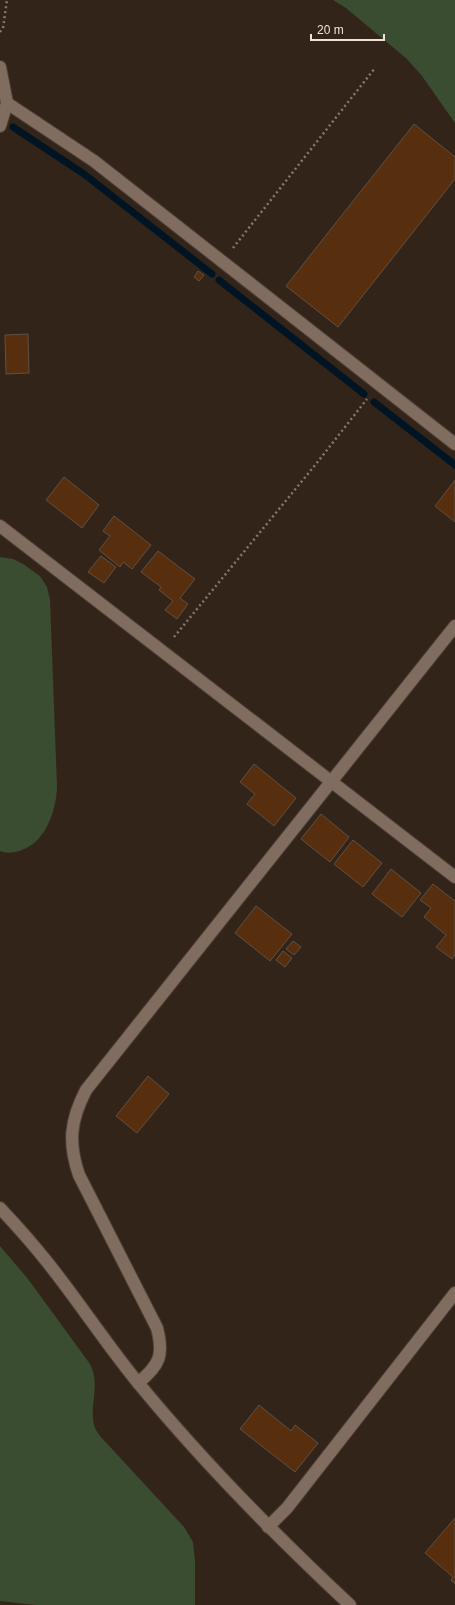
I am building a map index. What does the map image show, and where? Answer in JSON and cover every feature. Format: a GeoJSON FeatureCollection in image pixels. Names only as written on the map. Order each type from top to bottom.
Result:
{"type":"FeatureCollection","features":[{"type":"Feature","properties":{"kind":"street"},"geometry":{"type":"LineString","coordinates":[[0,67],[8,103],[0,126]]}},
{"type":"Feature","properties":{"kind":"street"},"geometry":{"type":"LineString","coordinates":[[8,103],[94,161],[455,444]]}},
{"type":"Feature","properties":{"kind":"street"},"geometry":{"type":"LineString","coordinates":[[0,526],[332,780],[455,877]]}},
{"type":"Feature","properties":{"kind":"street"},"geometry":{"type":"LineString","coordinates":[[138,1383],[149,1374],[158,1361],[161,1344],[157,1328],[79,1175],[74,1159],[71,1140],[73,1123],[78,1106],[86,1090],[455,626]]}},
{"type":"Feature","properties":{"kind":"street"},"geometry":{"type":"LineString","coordinates":[[0,1208],[48,1263],[138,1383],[199,1455],[268,1527],[350,1605]]}},
{"type":"Feature","properties":{"kind":"street"},"geometry":{"type":"LineString","coordinates":[[268,1527],[287,1508],[455,1293]]}},
{"type":"Feature","properties":{"kind":"path"},"geometry":{"type":"LineString","coordinates":[[0,32],[3,28],[7,0]]}},
{"type":"Feature","properties":{"kind":"path"},"geometry":{"type":"LineString","coordinates":[[222,261],[375,68]]}},
{"type":"Feature","properties":{"kind":"path"},"geometry":{"type":"LineString","coordinates":[[162,650],[311,470],[378,384]]}},
{"type":"Feature","properties":{"kind":"green space"},"geometry":{"type":"Polygon","coordinates":[[[333,0],[455,0],[455,123],[422,76],[407,59],[346,8],[333,0]]]}},
{"type":"Feature","properties":{"kind":"green space"},"geometry":{"type":"Polygon","coordinates":[[[0,557],[13,559],[23,564],[40,576],[47,587],[50,600],[57,787],[51,818],[41,836],[25,849],[9,853],[0,851],[0,557]]]}},
{"type":"Feature","properties":{"kind":"green space"},"geometry":{"type":"Polygon","coordinates":[[[0,1246],[28,1279],[90,1364],[95,1380],[93,1417],[97,1432],[184,1527],[193,1542],[195,1562],[195,1605],[36,1605],[0,1601],[0,1246]]]}},
{"type":"Feature","properties":{"kind":"building"},"geometry":{"type":"Polygon","coordinates":[[[414,124],[455,157],[455,179],[338,327],[286,286],[414,124]]]}},
{"type":"Feature","properties":{"kind":"building"},"geometry":{"type":"Polygon","coordinates":[[[198,271],[204,275],[199,281],[194,277],[198,271]]]}},
{"type":"Feature","properties":{"kind":"building"},"geometry":{"type":"Polygon","coordinates":[[[28,334],[29,373],[6,374],[5,335],[28,334]]]}},
{"type":"Feature","properties":{"kind":"building"},"geometry":{"type":"Polygon","coordinates":[[[64,477],[99,505],[82,528],[46,500],[64,477]]]}},
{"type":"Feature","properties":{"kind":"building"},"geometry":{"type":"Polygon","coordinates":[[[455,480],[455,522],[435,506],[455,480]]]}},
{"type":"Feature","properties":{"kind":"building"},"geometry":{"type":"Polygon","coordinates":[[[114,516],[151,545],[132,569],[123,562],[120,567],[99,550],[110,536],[103,531],[114,516]]]}},
{"type":"Feature","properties":{"kind":"building"},"geometry":{"type":"Polygon","coordinates":[[[158,551],[195,579],[180,598],[188,604],[177,619],[165,610],[173,601],[159,590],[161,587],[141,572],[158,551]]]}},
{"type":"Feature","properties":{"kind":"building"},"geometry":{"type":"Polygon","coordinates":[[[101,556],[116,567],[104,583],[88,572],[101,556]]]}},
{"type":"Feature","properties":{"kind":"building"},"geometry":{"type":"Polygon","coordinates":[[[254,764],[296,798],[274,826],[247,804],[255,794],[240,782],[254,764]]]}},
{"type":"Feature","properties":{"kind":"building"},"geometry":{"type":"Polygon","coordinates":[[[321,814],[349,837],[330,862],[301,839],[321,814]]]}},
{"type":"Feature","properties":{"kind":"building"},"geometry":{"type":"Polygon","coordinates":[[[353,840],[382,863],[363,887],[334,864],[353,840]]]}},
{"type":"Feature","properties":{"kind":"building"},"geometry":{"type":"Polygon","coordinates":[[[391,869],[421,893],[402,917],[372,894],[391,869]]]}},
{"type":"Feature","properties":{"kind":"building"},"geometry":{"type":"Polygon","coordinates":[[[433,884],[455,901],[455,954],[452,959],[436,947],[446,935],[424,917],[431,908],[420,900],[433,884]]]}},
{"type":"Feature","properties":{"kind":"building"},"geometry":{"type":"Polygon","coordinates":[[[256,906],[292,934],[270,961],[235,933],[256,906]]]}},
{"type":"Feature","properties":{"kind":"building"},"geometry":{"type":"Polygon","coordinates":[[[293,941],[301,947],[294,955],[286,949],[293,941]]]}},
{"type":"Feature","properties":{"kind":"building"},"geometry":{"type":"Polygon","coordinates":[[[283,951],[292,958],[285,967],[276,960],[283,951]]]}},
{"type":"Feature","properties":{"kind":"building"},"geometry":{"type":"Polygon","coordinates":[[[148,1076],[169,1094],[137,1133],[116,1116],[148,1076]]]}},
{"type":"Feature","properties":{"kind":"building"},"geometry":{"type":"Polygon","coordinates":[[[259,1405],[291,1431],[295,1425],[318,1443],[295,1472],[240,1429],[259,1405]]]}},
{"type":"Feature","properties":{"kind":"building"},"geometry":{"type":"Polygon","coordinates":[[[455,1518],[455,1584],[451,1580],[453,1577],[425,1553],[455,1518]]]}},
{"type":"Feature","properties":{"kind":"waterway"},"geometry":{"type":"LineString","coordinates":[[13,127],[84,174],[212,274]]}},
{"type":"Feature","properties":{"kind":"waterway"},"geometry":{"type":"LineString","coordinates":[[219,280],[364,394]]}},
{"type":"Feature","properties":{"kind":"waterway"},"geometry":{"type":"LineString","coordinates":[[374,402],[455,465]]}}]}
